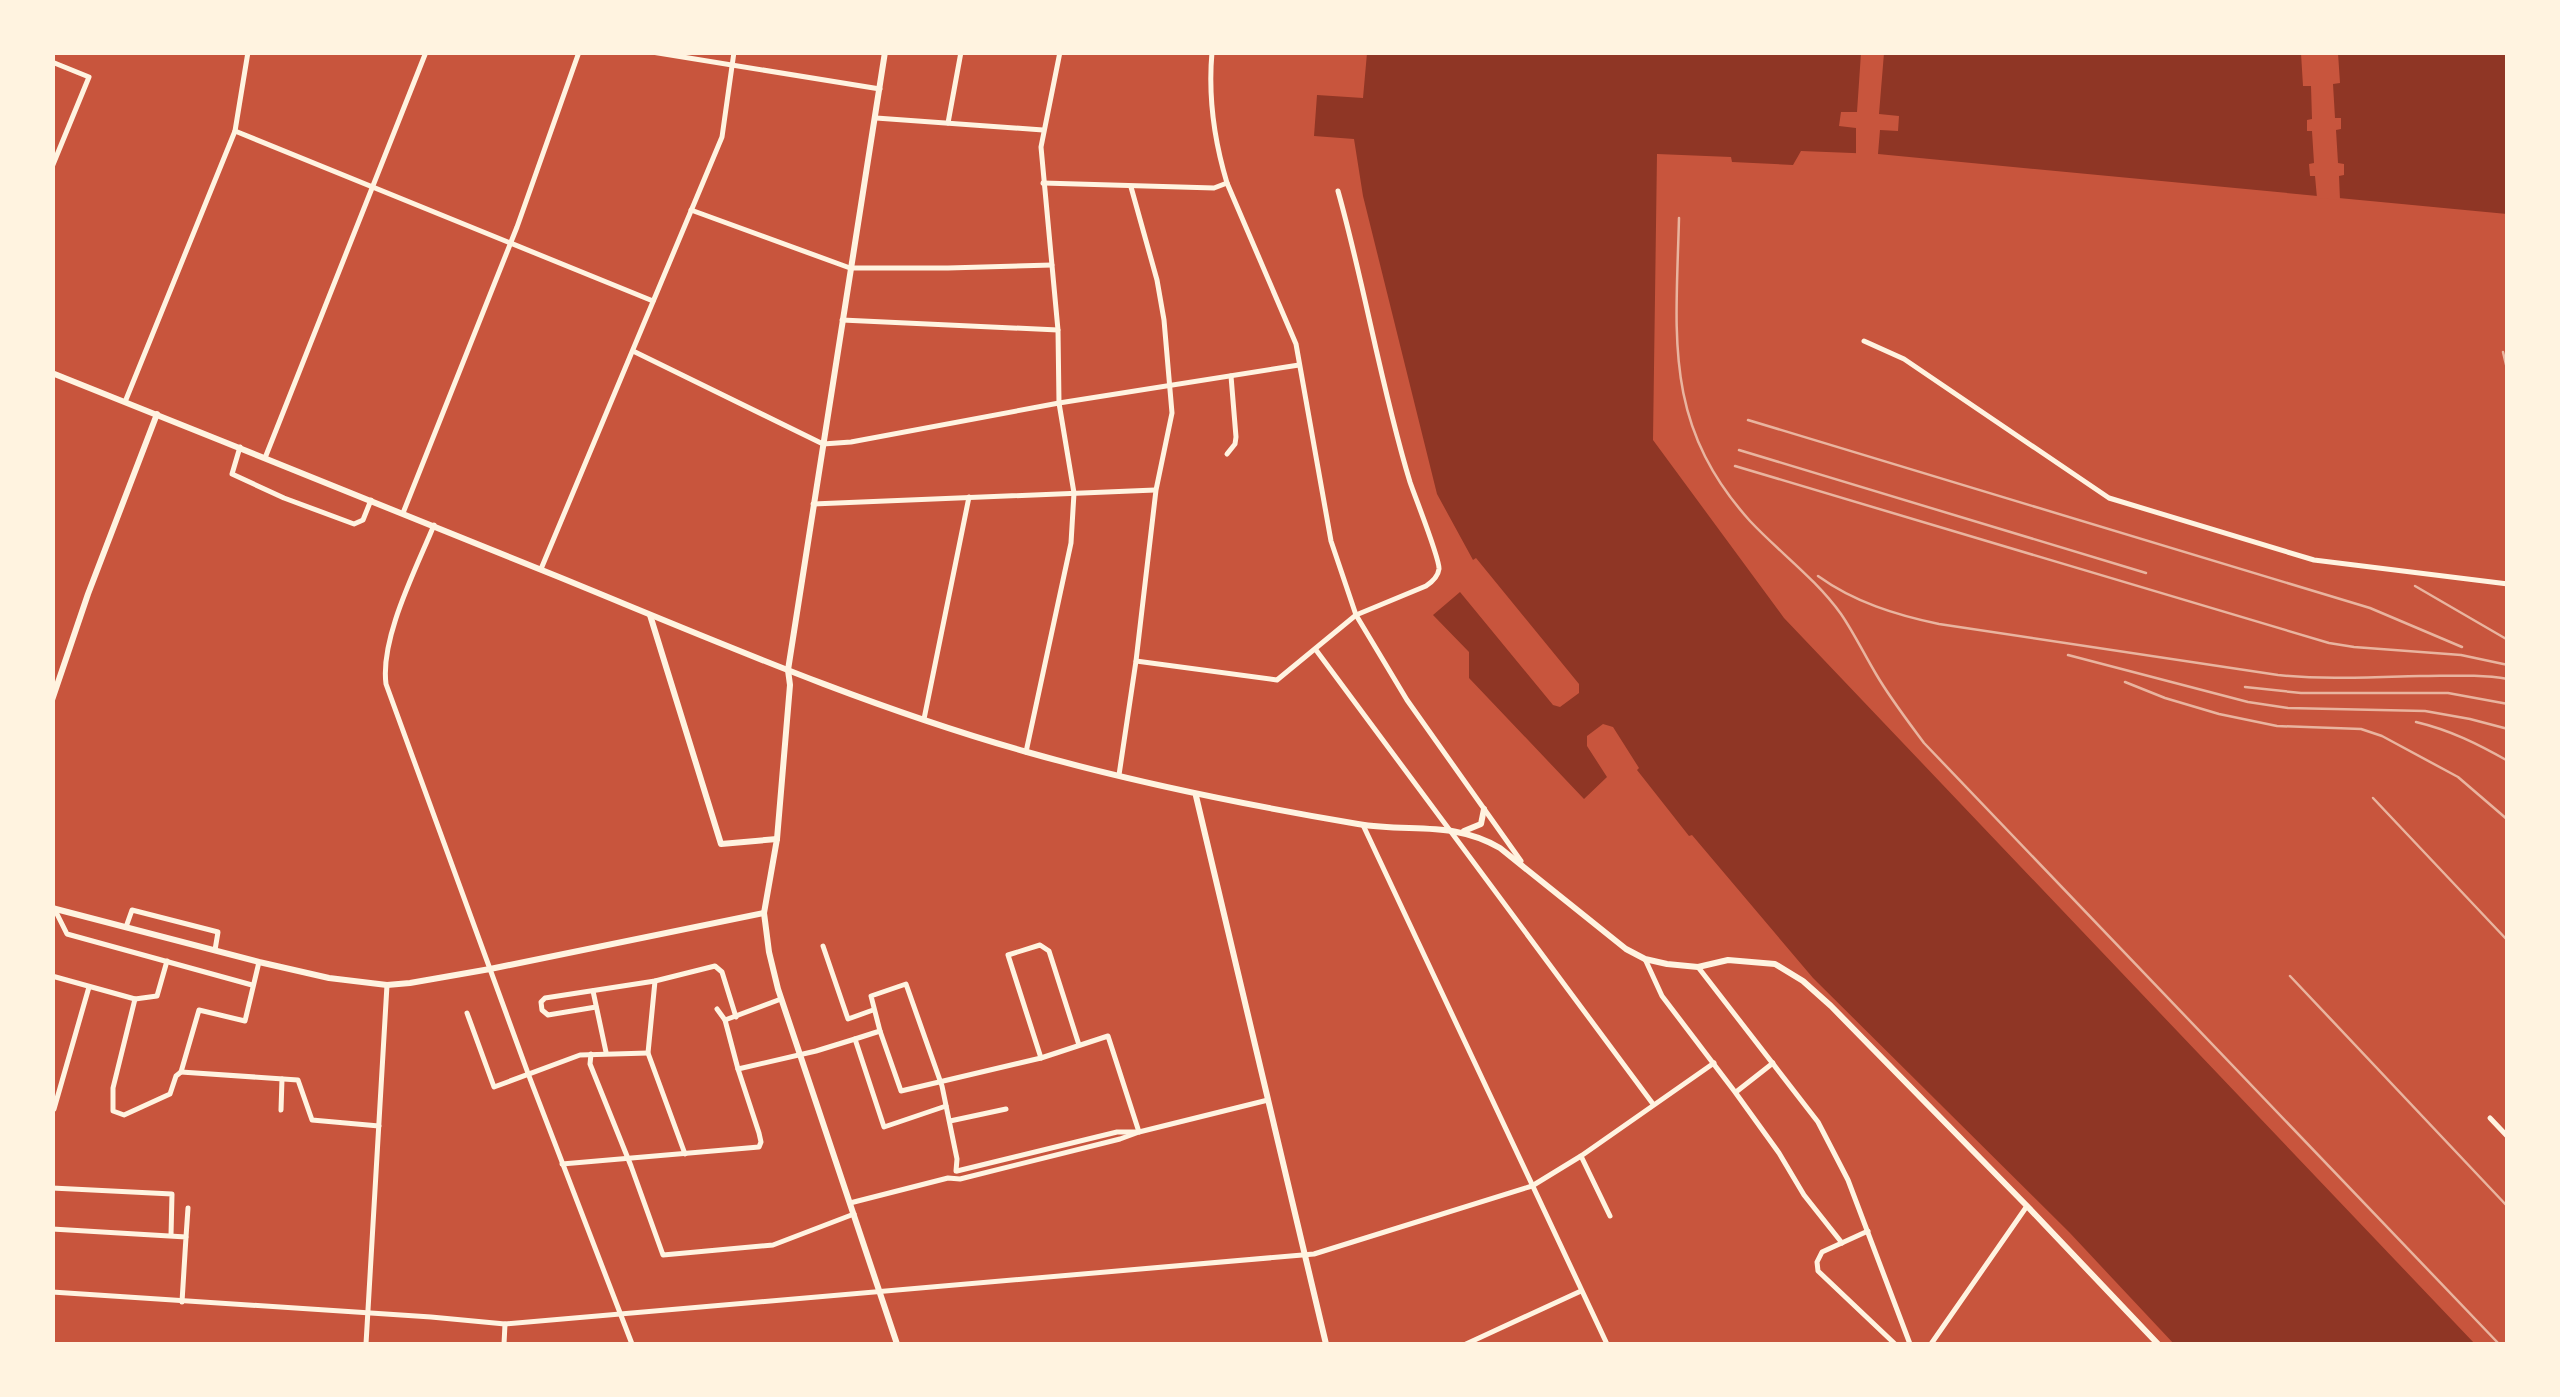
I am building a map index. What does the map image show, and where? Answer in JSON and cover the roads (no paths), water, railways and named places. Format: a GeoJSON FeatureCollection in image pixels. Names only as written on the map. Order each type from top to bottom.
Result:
{"type":"FeatureCollection","features":[{"type":"Feature","properties":{"kind":"street"},"geometry":{"type":"LineString","coordinates":[[125,402],[234,131],[248,52]]}},
{"type":"Feature","properties":{"kind":"street"},"geometry":{"type":"LineString","coordinates":[[265,458],[426,52]]}},
{"type":"Feature","properties":{"kind":"street"},"geometry":{"type":"LineString","coordinates":[[403,513],[510,243],[579,52]]}},
{"type":"Feature","properties":{"kind":"street"},"geometry":{"type":"LineString","coordinates":[[652,52],[880,89]]}},
{"type":"Feature","properties":{"kind":"street"},"geometry":{"type":"LineString","coordinates":[[541,569],[722,137],[734,52]]}},
{"type":"Feature","properties":{"kind":"street"},"geometry":{"type":"LineString","coordinates":[[886,52],[788,670],[776,839],[764,913],[781,999],[896,1344]]}},
{"type":"Feature","properties":{"kind":"street"},"geometry":{"type":"LineString","coordinates":[[948,124],[961,52]]}},
{"type":"Feature","properties":{"kind":"street"},"geometry":{"type":"LineString","coordinates":[[1026,752],[1071,543],[1074,493],[1060,404],[1058,330],[1040,147],[1060,52]]}},
{"type":"Feature","properties":{"kind":"street"},"geometry":{"type":"LineString","coordinates":[[1212,52],[1211,106],[1227,184],[1293,336],[1331,541],[1356,615],[1407,700],[1524,867]]}},
{"type":"Feature","properties":{"kind":"street"},"geometry":{"type":"LineString","coordinates":[[52,62],[89,76],[52,166]]}},
{"type":"Feature","properties":{"kind":"street"},"geometry":{"type":"LineString","coordinates":[[876,118],[1043,130]]}},
{"type":"Feature","properties":{"kind":"street"},"geometry":{"type":"LineString","coordinates":[[234,131],[653,301]]}},
{"type":"Feature","properties":{"kind":"street"},"geometry":{"type":"LineString","coordinates":[[1044,183],[1214,188],[1227,184]]}},
{"type":"Feature","properties":{"kind":"street"},"geometry":{"type":"LineString","coordinates":[[1119,778],[1156,490],[1172,413],[1157,280],[1131,187]]}},
{"type":"Feature","properties":{"kind":"street"},"geometry":{"type":"LineString","coordinates":[[1136,661],[1277,680],[1356,615],[1426,586],[1439,571],[1404,464],[1338,192]]}},
{"type":"Feature","properties":{"kind":"street"},"geometry":{"type":"LineString","coordinates":[[691,210],[850,268],[1052,265]]}},
{"type":"Feature","properties":{"kind":"street"},"geometry":{"type":"LineString","coordinates":[[842,320],[1058,330]]}},
{"type":"Feature","properties":{"kind":"street"},"geometry":{"type":"LineString","coordinates":[[1864,341],[1904,359],[2110,498],[2314,560],[2508,584]]}},
{"type":"Feature","properties":{"kind":"street"},"geometry":{"type":"LineString","coordinates":[[634,350],[823,444],[1299,365]]}},
{"type":"Feature","properties":{"kind":"street"},"geometry":{"type":"LineString","coordinates":[[52,373],[788,670],[924,719],[1119,778],[1196,795],[1363,825],[1448,829],[1482,837],[1626,949],[1645,959],[1698,966],[1728,960],[1775,964],[1831,1006],[2158,1344]]}},
{"type":"Feature","properties":{"kind":"street"},"geometry":{"type":"LineString","coordinates":[[1227,454],[1236,437],[1231,376]]}},
{"type":"Feature","properties":{"kind":"street"},"geometry":{"type":"LineString","coordinates":[[52,700],[56,680],[157,414]]}},
{"type":"Feature","properties":{"kind":"street"},"geometry":{"type":"LineString","coordinates":[[240,448],[232,474],[284,498],[354,524],[363,520],[371,500]]}},
{"type":"Feature","properties":{"kind":"street"},"geometry":{"type":"LineString","coordinates":[[813,504],[1156,490]]}},
{"type":"Feature","properties":{"kind":"street"},"geometry":{"type":"LineString","coordinates":[[924,719],[969,497]]}},
{"type":"Feature","properties":{"kind":"street"},"geometry":{"type":"LineString","coordinates":[[434,525],[390,636],[384,669],[386,684],[632,1344]]}},
{"type":"Feature","properties":{"kind":"street"},"geometry":{"type":"LineString","coordinates":[[650,614],[721,844],[776,839]]}},
{"type":"Feature","properties":{"kind":"street"},"geometry":{"type":"LineString","coordinates":[[1316,650],[1653,1104]]}},
{"type":"Feature","properties":{"kind":"street"},"geometry":{"type":"LineString","coordinates":[[1196,795],[1326,1344]]}},
{"type":"Feature","properties":{"kind":"street"},"geometry":{"type":"LineString","coordinates":[[1463,832],[1481,824],[1484,809]]}},
{"type":"Feature","properties":{"kind":"street"},"geometry":{"type":"LineString","coordinates":[[1363,825],[1607,1344]]}},
{"type":"Feature","properties":{"kind":"street"},"geometry":{"type":"LineString","coordinates":[[53,908],[260,962],[330,978],[388,985],[490,969],[764,913]]}},
{"type":"Feature","properties":{"kind":"street"},"geometry":{"type":"LineString","coordinates":[[53,908],[67,934],[252,986]]}},
{"type":"Feature","properties":{"kind":"street"},"geometry":{"type":"LineString","coordinates":[[126,927],[132,910],[218,932],[215,950]]}},
{"type":"Feature","properties":{"kind":"street"},"geometry":{"type":"LineString","coordinates":[[1042,1058],[1008,955],[1040,945],[1049,951],[1079,1045]]}},
{"type":"Feature","properties":{"kind":"street"},"geometry":{"type":"LineString","coordinates":[[822,946],[848,1019],[874,1010]]}},
{"type":"Feature","properties":{"kind":"street"},"geometry":{"type":"LineString","coordinates":[[1645,959],[1662,996],[1779,1153],[1804,1196],[1842,1243]]}},
{"type":"Feature","properties":{"kind":"street"},"geometry":{"type":"LineString","coordinates":[[52,976],[136,998],[157,996],[167,960]]}},
{"type":"Feature","properties":{"kind":"street"},"geometry":{"type":"LineString","coordinates":[[136,998],[113,1088],[113,1110],[124,1115],[170,1094],[181,1072],[198,1010],[244,1021],[260,962]]}},
{"type":"Feature","properties":{"kind":"street"},"geometry":{"type":"LineString","coordinates":[[596,1007],[548,1015],[541,1002],[544,998],[655,981],[715,966],[722,972],[736,1016]]}},
{"type":"Feature","properties":{"kind":"street"},"geometry":{"type":"LineString","coordinates":[[1698,966],[1818,1122],[1848,1180],[1910,1344]]}},
{"type":"Feature","properties":{"kind":"street"},"geometry":{"type":"LineString","coordinates":[[655,981],[648,1053],[685,1154]]}},
{"type":"Feature","properties":{"kind":"street"},"geometry":{"type":"LineString","coordinates":[[956,1171],[958,1158],[940,1082],[906,984],[871,996],[901,1091],[940,1082],[1042,1058],[1108,1036],[1139,1132]]}},
{"type":"Feature","properties":{"kind":"street"},"geometry":{"type":"LineString","coordinates":[[366,1344],[388,985]]}},
{"type":"Feature","properties":{"kind":"street"},"geometry":{"type":"LineString","coordinates":[[53,1110],[89,987]]}},
{"type":"Feature","properties":{"kind":"street"},"geometry":{"type":"LineString","coordinates":[[594,991],[606,1054]]}},
{"type":"Feature","properties":{"kind":"street"},"geometry":{"type":"LineString","coordinates":[[724,1020],[781,999]]}},
{"type":"Feature","properties":{"kind":"street"},"geometry":{"type":"LineString","coordinates":[[562,1164],[759,1146],[759,1133],[724,1020],[717,1009]]}},
{"type":"Feature","properties":{"kind":"street"},"geometry":{"type":"LineString","coordinates":[[467,1013],[494,1087],[580,1055],[648,1053]]}},
{"type":"Feature","properties":{"kind":"street"},"geometry":{"type":"LineString","coordinates":[[738,1069],[880,1031]]}},
{"type":"Feature","properties":{"kind":"street"},"geometry":{"type":"LineString","coordinates":[[855,1039],[884,1127],[946,1106]]}},
{"type":"Feature","properties":{"kind":"street"},"geometry":{"type":"LineString","coordinates":[[592,1054],[590,1064],[663,1254],[773,1245],[854,1214]]}},
{"type":"Feature","properties":{"kind":"street"},"geometry":{"type":"LineString","coordinates":[[52,1292],[505,1324],[1304,1256],[1532,1186],[1714,1063]]}},
{"type":"Feature","properties":{"kind":"street"},"geometry":{"type":"LineString","coordinates":[[1735,1092],[1773,1063]]}},
{"type":"Feature","properties":{"kind":"street"},"geometry":{"type":"LineString","coordinates":[[181,1072],[298,1080],[312,1120],[378,1126]]}},
{"type":"Feature","properties":{"kind":"street"},"geometry":{"type":"LineString","coordinates":[[280,1110],[282,1079]]}},
{"type":"Feature","properties":{"kind":"street"},"geometry":{"type":"LineString","coordinates":[[850,1203],[1120,1140],[1268,1100]]}},
{"type":"Feature","properties":{"kind":"street"},"geometry":{"type":"LineString","coordinates":[[950,1122],[1006,1108]]}},
{"type":"Feature","properties":{"kind":"street"},"geometry":{"type":"LineString","coordinates":[[2490,1118],[2508,1137]]}},
{"type":"Feature","properties":{"kind":"street"},"geometry":{"type":"LineString","coordinates":[[948,1178],[956,1171],[1117,1132],[1139,1132]]}},
{"type":"Feature","properties":{"kind":"street"},"geometry":{"type":"LineString","coordinates":[[1581,1156],[1610,1216]]}},
{"type":"Feature","properties":{"kind":"street"},"geometry":{"type":"LineString","coordinates":[[52,1188],[172,1194],[171,1236]]}},
{"type":"Feature","properties":{"kind":"street"},"geometry":{"type":"LineString","coordinates":[[1931,1344],[2027,1206]]}},
{"type":"Feature","properties":{"kind":"street"},"geometry":{"type":"LineString","coordinates":[[182,1302],[188,1208]]}},
{"type":"Feature","properties":{"kind":"street"},"geometry":{"type":"LineString","coordinates":[[52,1229],[186,1237]]}},
{"type":"Feature","properties":{"kind":"street"},"geometry":{"type":"LineString","coordinates":[[1868,1231],[1822,1252],[1818,1271],[1895,1344]]}},
{"type":"Feature","properties":{"kind":"street"},"geometry":{"type":"LineString","coordinates":[[1466,1344],[1582,1290]]}},
{"type":"Feature","properties":{"kind":"street"},"geometry":{"type":"LineString","coordinates":[[504,1344],[505,1324]]}},
{"type":"Feature","properties":{"kind":"railway"},"geometry":{"type":"LineString","coordinates":[[1679,218],[1677,341],[1681,378],[1702,450],[1722,485],[1750,521],[1831,601],[1887,692],[1924,743],[2499,1344]]}},
{"type":"Feature","properties":{"kind":"railway"},"geometry":{"type":"LineString","coordinates":[[2503,352],[2508,373]]}},
{"type":"Feature","properties":{"kind":"railway"},"geometry":{"type":"LineString","coordinates":[[1748,420],[2370,608],[2462,647]]}},
{"type":"Feature","properties":{"kind":"railway"},"geometry":{"type":"LineString","coordinates":[[1739,450],[2146,573]]}},
{"type":"Feature","properties":{"kind":"railway"},"geometry":{"type":"LineString","coordinates":[[1735,466],[2329,643],[2461,655],[2508,665]]}},
{"type":"Feature","properties":{"kind":"railway"},"geometry":{"type":"LineString","coordinates":[[1818,576],[1876,606],[1939,624],[2278,675],[2508,679]]}},
{"type":"Feature","properties":{"kind":"railway"},"geometry":{"type":"LineString","coordinates":[[2415,586],[2508,640]]}},
{"type":"Feature","properties":{"kind":"railway"},"geometry":{"type":"LineString","coordinates":[[2068,655],[2248,702],[2288,708],[2425,711],[2508,729]]}},
{"type":"Feature","properties":{"kind":"railway"},"geometry":{"type":"LineString","coordinates":[[2125,682],[2219,714],[2277,726],[2361,729],[2382,736],[2458,777],[2508,820]]}},
{"type":"Feature","properties":{"kind":"railway"},"geometry":{"type":"LineString","coordinates":[[2245,687],[2301,693],[2448,693],[2508,704]]}},
{"type":"Feature","properties":{"kind":"railway"},"geometry":{"type":"LineString","coordinates":[[2416,722],[2464,738],[2508,761]]}},
{"type":"Feature","properties":{"kind":"railway"},"geometry":{"type":"LineString","coordinates":[[2373,798],[2508,941]]}},
{"type":"Feature","properties":{"kind":"railway"},"geometry":{"type":"LineString","coordinates":[[2290,976],[2508,1207]]}}]}
